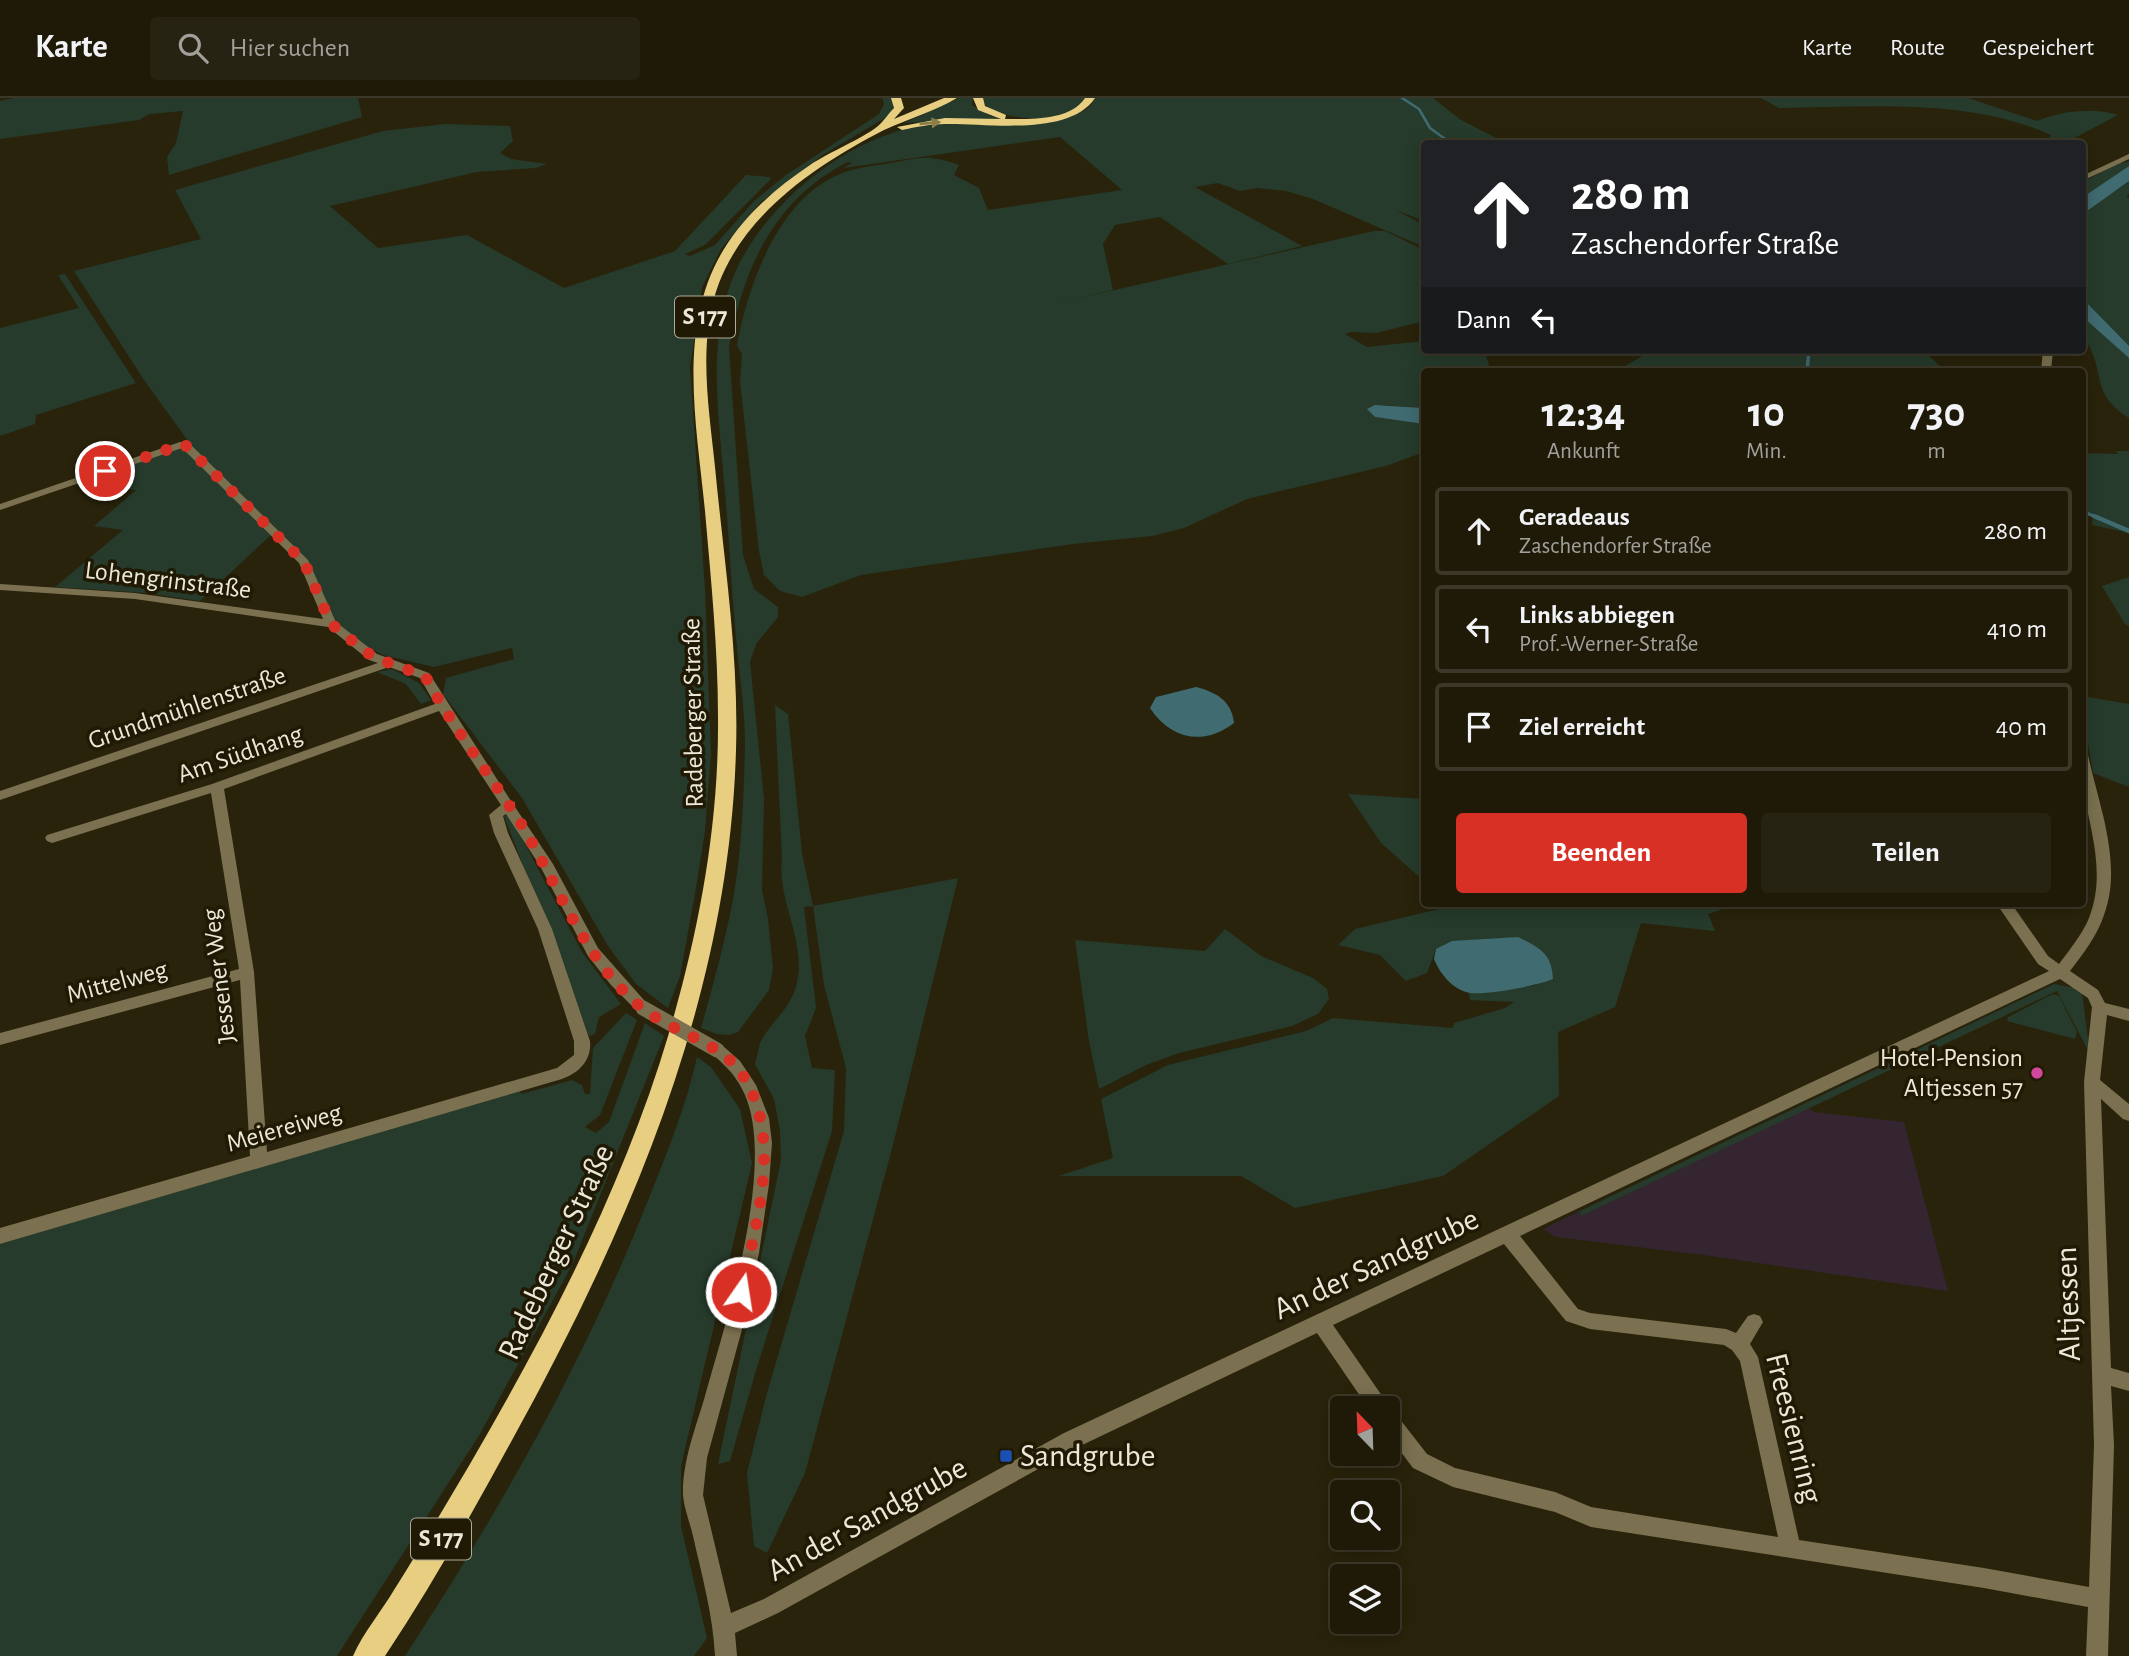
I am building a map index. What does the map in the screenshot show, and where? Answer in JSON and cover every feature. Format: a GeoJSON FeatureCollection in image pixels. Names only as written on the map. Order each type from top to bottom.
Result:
{"type":"FeatureCollection","features":[{"type":"Feature","properties":{"kind":"highway"},"geometry":{"type":"LineString","coordinates":[[876,131],[896,113],[899,104],[896,98]]}},
{"type":"Feature","properties":{"kind":"highway","name":"S 177"},"geometry":{"type":"LineString","coordinates":[[864,138],[952,98]]}},
{"type":"Feature","properties":{"kind":"highway"},"geometry":{"type":"LineString","coordinates":[[978,98],[981,108],[995,115],[1043,120]]}},
{"type":"Feature","properties":{"kind":"highway"},"geometry":{"type":"LineString","coordinates":[[864,138],[921,123],[1043,120],[1081,111],[1089,105],[1090,98]]}},
{"type":"Feature","properties":{"kind":"highway","name":"Radeberger Straße"},"geometry":{"type":"LineString","coordinates":[[369,1656],[397,1614],[510,1420],[586,1273],[631,1173],[675,1052],[697,968],[723,827],[727,748],[719,601],[708,475],[702,366],[703,329],[712,287],[731,249],[759,214],[776,196],[814,168],[864,138]]}},
{"type":"Feature","properties":{"kind":"street"},"geometry":{"type":"LineString","coordinates":[[2086,177],[2129,156]]}},
{"type":"Feature","properties":{"kind":"street"},"geometry":{"type":"LineString","coordinates":[[2119,159],[2129,161]]}},
{"type":"Feature","properties":{"kind":"street"},"geometry":{"type":"LineString","coordinates":[[0,507],[184,444],[304,562],[331,624],[373,657],[425,676],[546,864],[593,952],[616,982],[643,1008],[732,1059],[745,1077],[764,1132],[758,1220],[697,1458],[693,1494],[723,1627],[726,1656]]}},
{"type":"Feature","properties":{"kind":"street","name":"Lohengrinstraße"},"geometry":{"type":"LineString","coordinates":[[0,587],[135,596],[331,624]]}},
{"type":"Feature","properties":{"kind":"street","name":"Grundmühlenstraße"},"geometry":{"type":"LineString","coordinates":[[0,796],[389,663]]}},
{"type":"Feature","properties":{"kind":"street","name":"Am Südhang"},"geometry":{"type":"LineString","coordinates":[[52,838],[217,787],[442,706]]}},
{"type":"Feature","properties":{"kind":"street"},"geometry":{"type":"LineString","coordinates":[[2061,972],[2082,945],[2100,907],[2104,878],[2102,838],[2086,772]]}},
{"type":"Feature","properties":{"kind":"street","name":"Jessener Weg"},"geometry":{"type":"LineString","coordinates":[[217,787],[247,972],[259,1160]]}},
{"type":"Feature","properties":{"kind":"street","name":"Meiereiweg"},"geometry":{"type":"LineString","coordinates":[[0,1236],[562,1073],[578,1061],[584,1048],[545,929],[501,833],[496,815],[510,806]]}},
{"type":"Feature","properties":{"kind":"street"},"geometry":{"type":"LineString","coordinates":[[2006,907],[2043,960],[2093,994],[2100,1007],[2129,1015]]}},
{"type":"Feature","properties":{"kind":"street","name":"Mittelweg"},"geometry":{"type":"LineString","coordinates":[[0,1039],[247,972]]}},
{"type":"Feature","properties":{"kind":"street","name":"An der Sandgrube"},"geometry":{"type":"LineString","coordinates":[[723,1627],[771,1606],[1071,1440],[2061,972]]}},
{"type":"Feature","properties":{"kind":"street","name":"Altjessen"},"geometry":{"type":"LineString","coordinates":[[2097,1656],[2104,1445],[2092,1082],[2100,1007]]}},
{"type":"Feature","properties":{"kind":"street"},"geometry":{"type":"LineString","coordinates":[[2092,1082],[2129,1114]]}},
{"type":"Feature","properties":{"kind":"street","name":"Freesienring"},"geometry":{"type":"LineString","coordinates":[[1508,1235],[1572,1315],[1590,1321],[1726,1337],[1739,1344],[1749,1357],[1791,1549]]}},
{"type":"Feature","properties":{"kind":"street"},"geometry":{"type":"LineString","coordinates":[[1739,1344],[1754,1322]]}},
{"type":"Feature","properties":{"kind":"street"},"geometry":{"type":"LineString","coordinates":[[1321,1323],[1371,1396]]}},
{"type":"Feature","properties":{"kind":"street"},"geometry":{"type":"LineString","coordinates":[[2102,1374],[2129,1382]]}},
{"type":"Feature","properties":{"kind":"street"},"geometry":{"type":"LineString","coordinates":[[1400,1435],[1420,1461],[1453,1477],[1555,1502],[1591,1517],[1984,1578],[2099,1600]]}},
{"type":"Feature","properties":{"kind":"shaded area"},"geometry":{"type":"Polygon","coordinates":[[[1808,1107],[1814,1112],[1904,1122],[1948,1291],[1711,1256],[1556,1237],[1543,1229],[1580,1211],[1581,1216],[1808,1107]]]}},
{"type":"Feature","properties":{"kind":"green space"},"geometry":{"type":"Polygon","coordinates":[[[14,98],[358,98],[362,117],[169,175],[167,157],[176,143],[183,111],[150,114],[139,120],[0,139],[0,101],[14,98]]]}},
{"type":"Feature","properties":{"kind":"green space"},"geometry":{"type":"Polygon","coordinates":[[[882,98],[892,98],[894,106],[890,115],[824,154],[760,203],[721,249],[702,287],[690,367],[705,589],[711,754],[705,831],[695,894],[680,976],[668,1008],[636,984],[608,946],[522,798],[443,694],[446,678],[514,659],[512,648],[434,667],[383,655],[364,645],[337,623],[307,561],[191,445],[144,380],[74,271],[201,239],[175,190],[383,131],[445,124],[510,126],[513,141],[500,153],[511,159],[547,164],[535,168],[477,172],[330,206],[378,248],[467,235],[564,288],[675,251],[746,175],[769,177],[771,179],[705,245],[685,254],[690,256],[715,245],[754,201],[786,175],[879,114],[884,104],[882,98]]]}},
{"type":"Feature","properties":{"kind":"green space"},"geometry":{"type":"Polygon","coordinates":[[[959,98],[973,98],[972,105],[991,116],[1011,119],[904,123],[959,98]]]}},
{"type":"Feature","properties":{"kind":"green space"},"geometry":{"type":"Polygon","coordinates":[[[983,98],[1085,99],[1073,112],[1064,115],[1025,118],[999,112],[982,101],[983,98]]]}},
{"type":"Feature","properties":{"kind":"green space"},"geometry":{"type":"Polygon","coordinates":[[[1094,98],[1433,98],[1461,120],[1500,140],[1421,140],[1421,220],[1396,210],[1421,223],[1421,246],[1313,199],[1286,191],[1257,188],[1240,191],[1218,183],[1195,187],[1302,246],[1228,264],[1160,217],[1115,225],[1103,244],[1113,290],[1053,304],[1374,231],[1385,231],[1421,249],[1421,322],[1376,333],[1345,334],[1367,347],[1421,341],[1421,354],[1485,354],[1490,368],[1421,368],[1421,408],[1383,405],[1375,417],[1421,424],[1421,453],[1386,466],[1247,499],[1184,528],[1152,536],[1073,544],[861,575],[802,597],[780,591],[764,575],[759,551],[740,382],[742,354],[737,346],[758,273],[782,225],[798,204],[817,187],[838,175],[862,168],[922,158],[939,159],[959,165],[954,175],[979,188],[988,210],[1122,190],[1060,137],[844,168],[852,163],[848,162],[822,177],[800,196],[766,239],[743,290],[729,347],[743,555],[754,589],[778,607],[778,617],[756,644],[750,662],[764,799],[762,890],[773,968],[769,990],[738,1032],[729,1035],[717,1034],[701,1028],[735,888],[744,780],[744,717],[717,394],[719,336],[732,280],[745,253],[779,208],[824,168],[849,152],[876,139],[931,124],[1048,120],[1071,116],[1087,108],[1094,98]]]}},
{"type":"Feature","properties":{"kind":"green space"},"geometry":{"type":"Polygon","coordinates":[[[1761,98],[1968,98],[2037,121],[2077,111],[2118,115],[2071,140],[2045,140],[2051,135],[2019,123],[1952,110],[1883,106],[1779,108],[1761,98]]]}},
{"type":"Feature","properties":{"kind":"green space"},"geometry":{"type":"Polygon","coordinates":[[[2129,162],[2129,166],[2086,195],[2086,180],[2118,163],[2129,162]]]}},
{"type":"Feature","properties":{"kind":"green space"},"geometry":{"type":"Polygon","coordinates":[[[2129,181],[2129,194],[2126,197],[2129,198],[2129,418],[2108,399],[2086,342],[2086,212],[2129,181]]]}},
{"type":"Feature","properties":{"kind":"green space"},"geometry":{"type":"Polygon","coordinates":[[[65,274],[136,383],[36,415],[35,424],[0,436],[0,328],[79,308],[58,275],[65,274]]]}},
{"type":"Feature","properties":{"kind":"green space"},"geometry":{"type":"Polygon","coordinates":[[[1645,354],[1927,354],[1942,368],[1622,368],[1645,354]]]}},
{"type":"Feature","properties":{"kind":"green space"},"geometry":{"type":"Polygon","coordinates":[[[182,447],[271,535],[200,601],[147,593],[55,587],[123,530],[94,526],[136,490],[73,484],[182,447]]]}},
{"type":"Feature","properties":{"kind":"green space"},"geometry":{"type":"Polygon","coordinates":[[[2116,451],[2129,451],[2129,533],[2092,525],[2093,514],[2086,511],[2086,453],[2118,454],[2116,451]]]}},
{"type":"Feature","properties":{"kind":"green space"},"geometry":{"type":"Polygon","coordinates":[[[2129,577],[2129,626],[2125,624],[2102,586],[2129,577]]]}},
{"type":"Feature","properties":{"kind":"green space"},"geometry":{"type":"Polygon","coordinates":[[[392,669],[419,683],[431,700],[421,704],[406,684],[377,672],[392,669]]]}},
{"type":"Feature","properties":{"kind":"green space"},"geometry":{"type":"Polygon","coordinates":[[[2086,697],[2129,704],[2129,787],[2093,773],[2086,730],[2086,697]]]}},
{"type":"Feature","properties":{"kind":"green space"},"geometry":{"type":"Polygon","coordinates":[[[775,705],[788,714],[802,853],[813,906],[804,907],[816,1008],[805,1036],[812,1068],[835,1070],[832,1131],[730,1461],[718,1464],[781,1160],[780,1130],[774,1099],[755,1064],[760,1043],[792,997],[798,977],[797,947],[781,874],[775,705]]]}},
{"type":"Feature","properties":{"kind":"green space"},"geometry":{"type":"Polygon","coordinates":[[[1348,794],[1421,799],[1421,878],[1381,843],[1348,794]]]}},
{"type":"Feature","properties":{"kind":"green space"},"geometry":{"type":"Polygon","coordinates":[[[509,814],[582,952],[621,1004],[599,1017],[595,1034],[589,1036],[504,816],[509,814]]]}},
{"type":"Feature","properties":{"kind":"green space"},"geometry":{"type":"Polygon","coordinates":[[[958,878],[894,1141],[805,1473],[767,1553],[754,1546],[747,1473],[767,1393],[844,1131],[846,1068],[824,985],[813,906],[958,878]]]}},
{"type":"Feature","properties":{"kind":"green space"},"geometry":{"type":"Polygon","coordinates":[[[1448,907],[1719,907],[1721,910],[1708,914],[1715,931],[1641,923],[1615,1007],[1558,1032],[1559,1096],[1443,1176],[1295,1208],[1241,1176],[1059,1176],[1113,1158],[1101,1099],[1168,1065],[1306,1031],[1333,1018],[1453,1028],[1454,1023],[1505,1008],[1514,1002],[1470,1000],[1469,993],[1538,985],[1436,949],[1427,973],[1406,981],[1380,955],[1338,945],[1355,929],[1448,907]]]}},
{"type":"Feature","properties":{"kind":"green space"},"geometry":{"type":"Polygon","coordinates":[[[1225,929],[1261,956],[1313,978],[1327,989],[1329,999],[1318,1014],[1292,1026],[1179,1053],[1146,1065],[1099,1089],[1089,1041],[1075,940],[1205,951],[1225,929]]]}},
{"type":"Feature","properties":{"kind":"green space"},"geometry":{"type":"Polygon","coordinates":[[[2054,984],[2075,988],[2082,993],[2090,1054],[2057,991],[1581,1216],[1580,1211],[2054,984]]]}},
{"type":"Feature","properties":{"kind":"green space"},"geometry":{"type":"Polygon","coordinates":[[[2053,994],[2059,996],[2077,1032],[2075,1039],[2007,1021],[2008,1017],[2053,994]]]}},
{"type":"Feature","properties":{"kind":"green space"},"geometry":{"type":"Polygon","coordinates":[[[626,1013],[637,1020],[600,1115],[585,1127],[596,1133],[609,1122],[645,1023],[664,1036],[573,1263],[480,1434],[337,1656],[0,1656],[0,1244],[519,1090],[522,1094],[572,1080],[582,1085],[585,1094],[590,1094],[593,1048],[626,1013]]]}},
{"type":"Feature","properties":{"kind":"green space"},"geometry":{"type":"Polygon","coordinates":[[[697,1057],[711,1067],[740,1109],[752,1163],[681,1466],[681,1526],[707,1638],[694,1656],[405,1656],[474,1547],[538,1435],[596,1321],[668,1149],[697,1057]]]}},
{"type":"Feature","properties":{"kind":"water"},"geometry":{"type":"Polygon","coordinates":[[[2129,166],[2129,181],[2086,212],[2086,195],[2129,166]]]}},
{"type":"Feature","properties":{"kind":"water"},"geometry":{"type":"Polygon","coordinates":[[[2086,302],[2129,346],[2129,358],[2086,320],[2086,302]]]}},
{"type":"Feature","properties":{"kind":"water"},"geometry":{"type":"Polygon","coordinates":[[[1375,405],[1421,408],[1421,424],[1375,417],[1367,409],[1375,405]]]}},
{"type":"Feature","properties":{"kind":"water"},"geometry":{"type":"Polygon","coordinates":[[[1196,687],[1222,699],[1233,715],[1234,723],[1211,735],[1189,736],[1168,727],[1150,708],[1156,697],[1196,687]]]}},
{"type":"Feature","properties":{"kind":"water"},"geometry":{"type":"Polygon","coordinates":[[[1518,937],[1543,952],[1550,963],[1553,979],[1512,989],[1470,993],[1458,989],[1448,980],[1434,959],[1436,949],[1452,941],[1518,937]]]}},
{"type":"Feature","properties":{"kind":"waterway"},"geometry":{"type":"LineString","coordinates":[[1402,98],[1419,109],[1430,128],[1446,140]]}},
{"type":"Feature","properties":{"kind":"waterway"},"geometry":{"type":"LineString","coordinates":[[1807,368],[1809,354]]}},
{"type":"Feature","properties":{"kind":"waterway"},"geometry":{"type":"LineString","coordinates":[[2086,513],[2098,518]]}},
{"type":"Feature","properties":{"kind":"waterway"},"geometry":{"type":"LineString","coordinates":[[2094,516],[2129,531]]}},
{"type":"Feature","properties":{"kind":"place","name":"Hotel-Pension Altjessen 57"},"geometry":{"type":"Point","coordinates":[2037,1073]}},
{"type":"Feature","properties":{"kind":"place","name":"Sandgrube"},"geometry":{"type":"Point","coordinates":[1006,1456]}},
{"type":"Feature","properties":{"kind":"route"},"geometry":{"type":"LineString","coordinates":[[105,471],[184,444],[304,562],[331,624],[373,657],[425,676],[546,864],[593,952],[616,982],[643,1008],[732,1059],[745,1077],[764,1132],[758,1220],[741,1292]]}}]}
